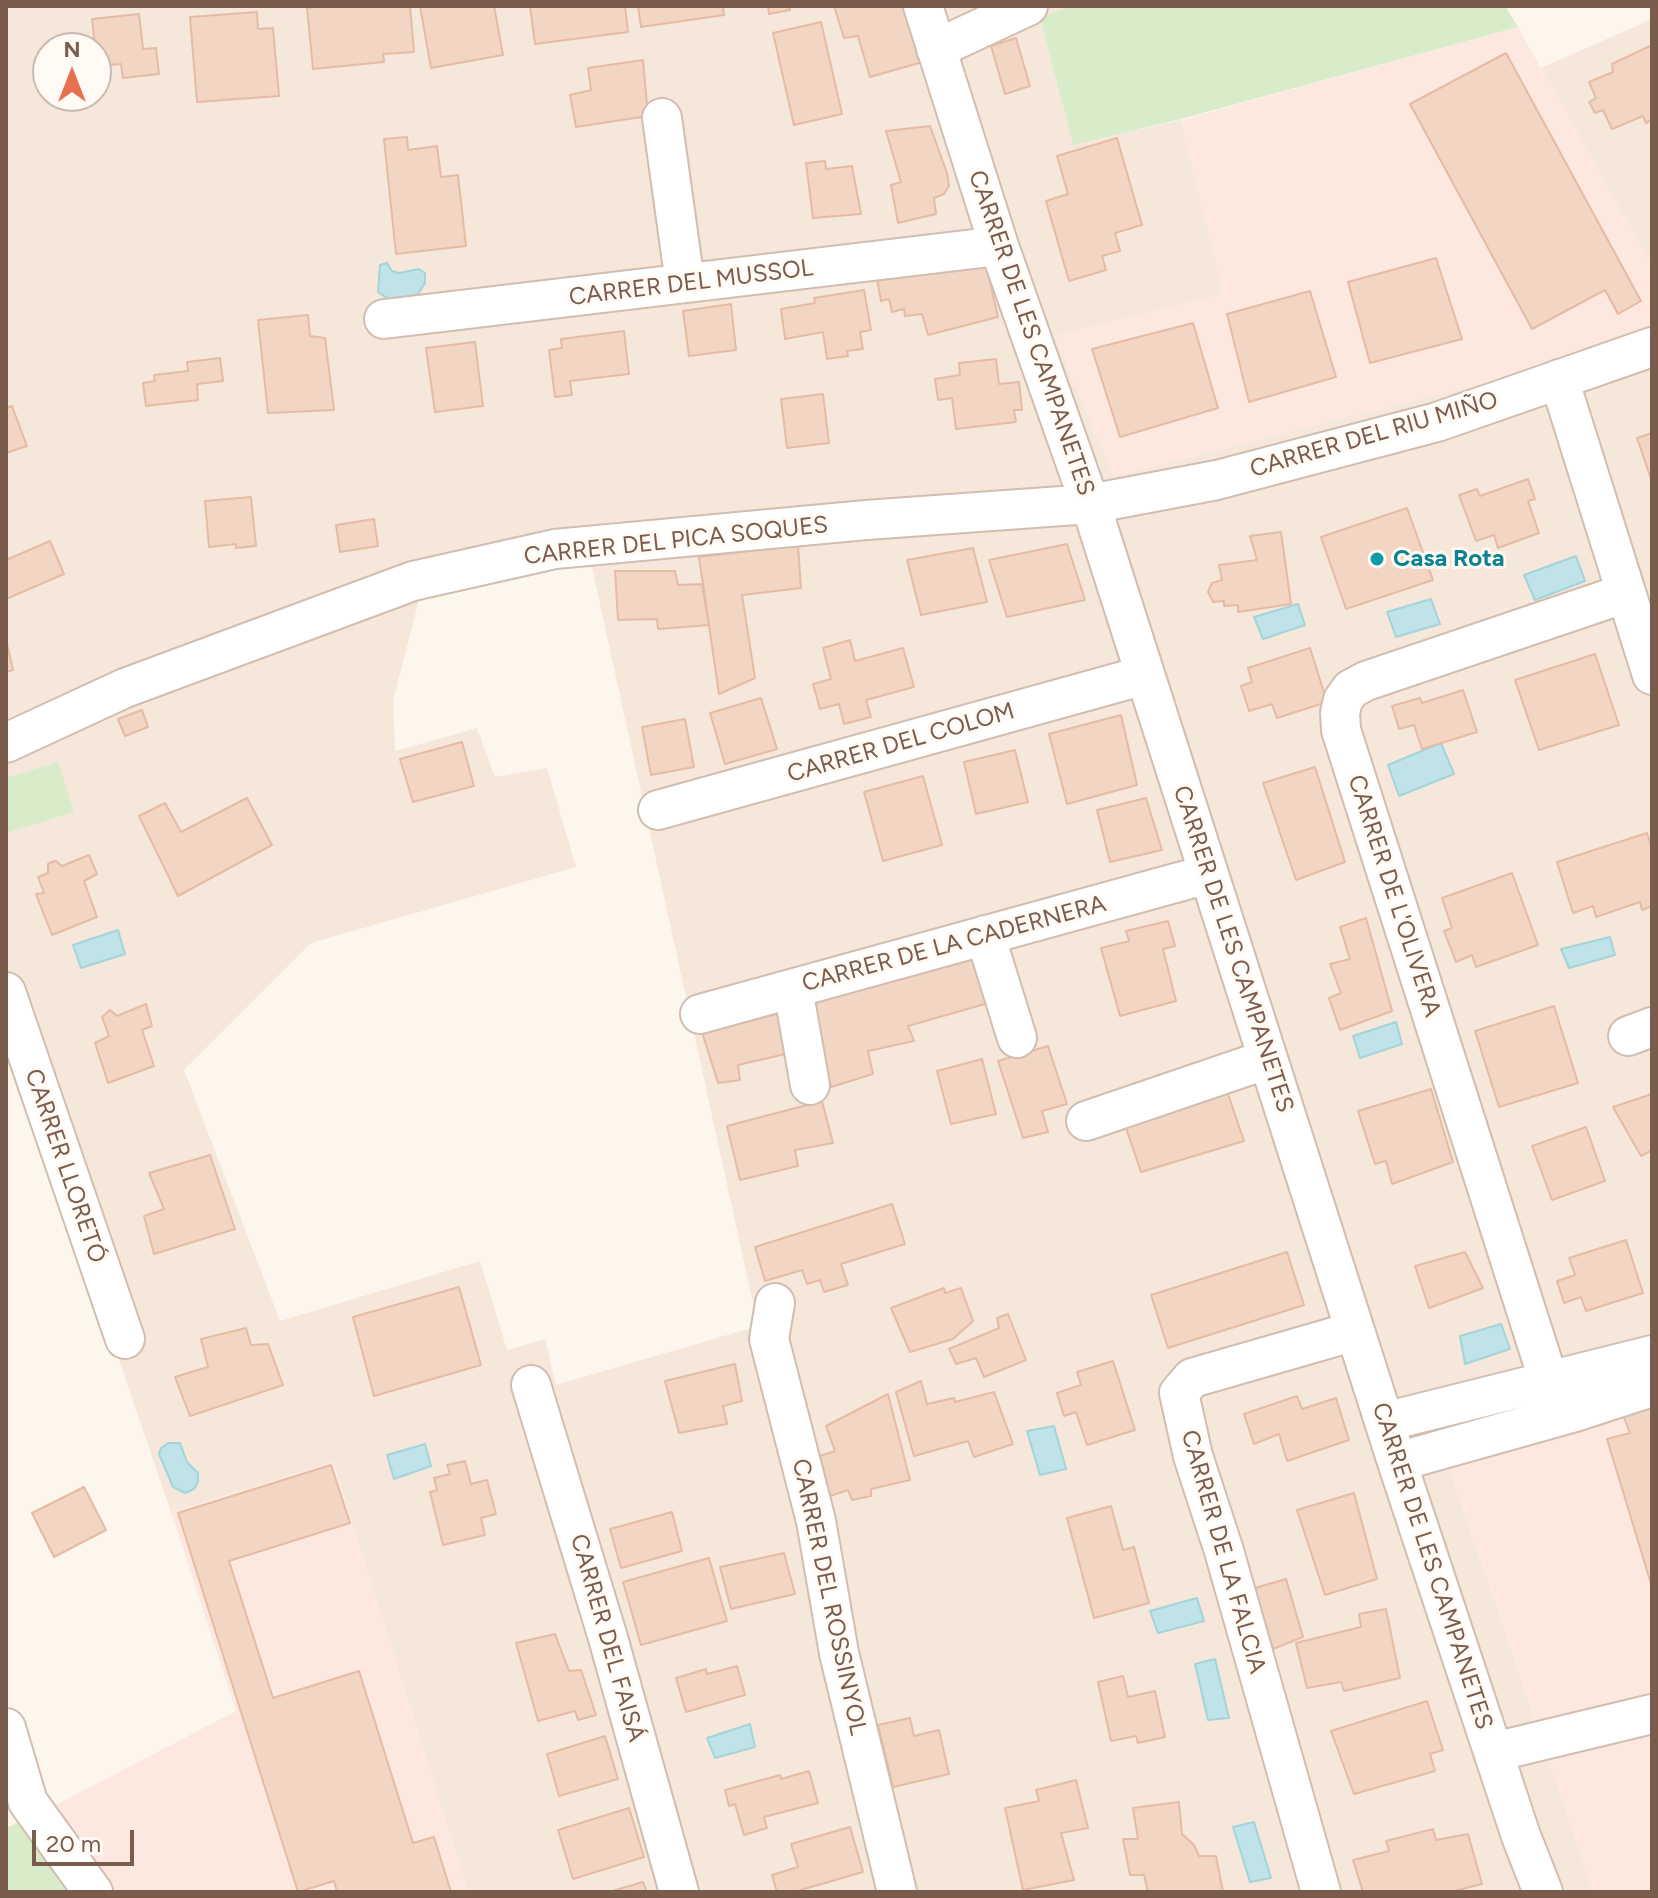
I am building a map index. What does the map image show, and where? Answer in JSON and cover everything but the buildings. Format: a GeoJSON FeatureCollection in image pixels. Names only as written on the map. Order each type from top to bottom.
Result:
{"type":"FeatureCollection","features":[{"type":"Feature","properties":{"kind":"street","name":"CARRER DE LES CAMPANETES"},"geometry":{"type":"LineString","coordinates":[[923,6],[999,246],[1090,504],[1397,1462],[1521,1836],[1543,1892]]}},
{"type":"Feature","properties":{"kind":"street"},"geometry":{"type":"LineString","coordinates":[[936,49],[1028,6]]}},
{"type":"Feature","properties":{"kind":"street"},"geometry":{"type":"LineString","coordinates":[[662,118],[685,283]]}},
{"type":"Feature","properties":{"kind":"street","name":"CARRER DEL MUSSOL"},"geometry":{"type":"LineString","coordinates":[[384,319],[999,246]]}},
{"type":"Feature","properties":{"kind":"street","name":"CARRER DEL RIU MIÑO"},"geometry":{"type":"LineString","coordinates":[[1090,504],[1217,480],[1437,422],[1652,347]]}},
{"type":"Feature","properties":{"kind":"street"},"geometry":{"type":"LineString","coordinates":[[1559,379],[1637,606],[1652,675]]}},
{"type":"Feature","properties":{"kind":"street","name":"CARRER DEL PICA SOQUES"},"geometry":{"type":"LineString","coordinates":[[6,743],[125,688],[413,581],[555,549],[866,520],[1090,504]]}},
{"type":"Feature","properties":{"kind":"street","name":"CARRER DE L'OLIVERA"},"geometry":{"type":"LineString","coordinates":[[1549,1382],[1341,730],[1340,713],[1343,700],[1351,689],[1366,681],[1637,606]]}},
{"type":"Feature","properties":{"kind":"street","name":"CARRER DEL COLOM"},"geometry":{"type":"LineString","coordinates":[[658,810],[1145,675]]}},
{"type":"Feature","properties":{"kind":"street","name":"CARRER DE LA CADERNERA"},"geometry":{"type":"LineString","coordinates":[[700,1014],[1208,874]]}},
{"type":"Feature","properties":{"kind":"street"},"geometry":{"type":"LineString","coordinates":[[985,935],[1017,1038]]}},
{"type":"Feature","properties":{"kind":"street"},"geometry":{"type":"LineString","coordinates":[[793,989],[810,1085]]}},
{"type":"Feature","properties":{"kind":"street","name":"CARRER LLORETÓ"},"geometry":{"type":"LineString","coordinates":[[6,992],[125,1339]]}},
{"type":"Feature","properties":{"kind":"street"},"geometry":{"type":"LineString","coordinates":[[1086,1121],[1268,1059]]}},
{"type":"Feature","properties":{"kind":"street","name":"CARRER DEL ROSSINYOL"},"geometry":{"type":"LineString","coordinates":[[775,1303],[769,1339],[816,1521],[839,1653],[897,1892]]}},
{"type":"Feature","properties":{"kind":"street","name":"CARRER DE LA FALCIA"},"geometry":{"type":"LineString","coordinates":[[1321,1892],[1224,1551],[1193,1456],[1179,1393],[1192,1378],[1355,1331]]}},
{"type":"Feature","properties":{"kind":"street"},"geometry":{"type":"LineString","coordinates":[[1384,1422],[1652,1355]]}},
{"type":"Feature","properties":{"kind":"street","name":"CARRER DEL FAISÁ"},"geometry":{"type":"LineString","coordinates":[[531,1385],[608,1638],[679,1892]]}},
{"type":"Feature","properties":{"kind":"street"},"geometry":{"type":"LineString","coordinates":[[1397,1462],[1652,1387]]}},
{"type":"Feature","properties":{"kind":"street"},"geometry":{"type":"LineString","coordinates":[[1494,1752],[1652,1714]]}},
{"type":"Feature","properties":{"kind":"street"},"geometry":{"type":"LineString","coordinates":[[6,1728],[28,1802],[93,1892]]}},
{"type":"Feature","properties":{"kind":"shaded area"},"geometry":{"type":"Polygon","coordinates":[[[6,6],[1071,6],[1040,19],[1073,144],[1181,120],[1224,294],[1055,336],[1114,476],[1502,378],[1652,322],[1652,1375],[1436,1429],[1594,1892],[468,1892],[333,1462],[171,1512],[6,1030],[6,6]],[[591,563],[508,573],[419,600],[393,700],[395,751],[477,728],[495,777],[547,768],[576,867],[311,943],[184,1070],[280,1321],[480,1261],[507,1350],[545,1339],[556,1385],[758,1326],[591,563]]]}},
{"type":"Feature","properties":{"kind":"shaded area"},"geometry":{"type":"Polygon","coordinates":[[[1652,19],[1652,267],[1541,68],[1652,19]]]}},
{"type":"Feature","properties":{"kind":"shaded area"},"geometry":{"type":"Polygon","coordinates":[[[1518,27],[1652,267],[1652,322],[1502,378],[1114,476],[1055,336],[1224,294],[1181,120],[1518,27]]]}},
{"type":"Feature","properties":{"kind":"shaded area"},"geometry":{"type":"Polygon","coordinates":[[[1652,1375],[1652,1892],[1594,1892],[1436,1428],[1652,1375]]]}},
{"type":"Feature","properties":{"kind":"shaded area"},"geometry":{"type":"Polygon","coordinates":[[[333,1462],[468,1892],[110,1892],[50,1808],[236,1711],[171,1512],[333,1462]]]}},
{"type":"Feature","properties":{"kind":"green space"},"geometry":{"type":"Polygon","coordinates":[[[1071,6],[1505,6],[1518,27],[1181,119],[1073,145],[1040,18],[1071,6]]]}},
{"type":"Feature","properties":{"kind":"green space"},"geometry":{"type":"Polygon","coordinates":[[[58,762],[74,812],[6,833],[6,778],[58,762]]]}},
{"type":"Feature","properties":{"kind":"green space"},"geometry":{"type":"Polygon","coordinates":[[[25,1819],[78,1892],[6,1892],[6,1828],[25,1819]]]}},
{"type":"Feature","properties":{"kind":"water"},"geometry":{"type":"Polygon","coordinates":[[[387,263],[392,271],[399,273],[419,269],[425,273],[425,283],[418,294],[408,299],[390,300],[378,292],[380,265],[387,263]]]}},
{"type":"Feature","properties":{"kind":"water"},"geometry":{"type":"Polygon","coordinates":[[[1576,556],[1585,581],[1535,600],[1524,575],[1576,556]]]}},
{"type":"Feature","properties":{"kind":"water"},"geometry":{"type":"Polygon","coordinates":[[[1431,599],[1440,624],[1396,637],[1387,612],[1431,599]]]}},
{"type":"Feature","properties":{"kind":"water"},"geometry":{"type":"Polygon","coordinates":[[[1298,604],[1305,625],[1263,639],[1254,617],[1298,604]]]}},
{"type":"Feature","properties":{"kind":"water"},"geometry":{"type":"Polygon","coordinates":[[[1441,743],[1454,774],[1399,796],[1388,765],[1441,743]]]}},
{"type":"Feature","properties":{"kind":"water"},"geometry":{"type":"Polygon","coordinates":[[[118,930],[125,954],[81,968],[73,945],[118,930]]]}},
{"type":"Feature","properties":{"kind":"water"},"geometry":{"type":"Polygon","coordinates":[[[1610,937],[1615,955],[1569,968],[1561,949],[1610,937]]]}},
{"type":"Feature","properties":{"kind":"water"},"geometry":{"type":"Polygon","coordinates":[[[1396,1022],[1402,1044],[1360,1058],[1353,1036],[1396,1022]]]}},
{"type":"Feature","properties":{"kind":"water"},"geometry":{"type":"Polygon","coordinates":[[[1501,1324],[1510,1349],[1465,1364],[1460,1336],[1501,1324]]]}},
{"type":"Feature","properties":{"kind":"water"},"geometry":{"type":"Polygon","coordinates":[[[1054,1426],[1066,1469],[1040,1475],[1027,1431],[1054,1426]]]}},
{"type":"Feature","properties":{"kind":"water"},"geometry":{"type":"Polygon","coordinates":[[[168,1443],[180,1443],[187,1462],[198,1473],[194,1489],[185,1493],[173,1487],[159,1454],[168,1443]]]}},
{"type":"Feature","properties":{"kind":"water"},"geometry":{"type":"Polygon","coordinates":[[[425,1444],[431,1466],[394,1479],[387,1455],[425,1444]]]}},
{"type":"Feature","properties":{"kind":"water"},"geometry":{"type":"Polygon","coordinates":[[[1197,1598],[1204,1621],[1158,1633],[1150,1611],[1197,1598]]]}},
{"type":"Feature","properties":{"kind":"water"},"geometry":{"type":"Polygon","coordinates":[[[1215,1659],[1229,1718],[1208,1720],[1195,1664],[1215,1659]]]}},
{"type":"Feature","properties":{"kind":"water"},"geometry":{"type":"Polygon","coordinates":[[[750,1724],[755,1747],[715,1758],[707,1738],[750,1724]]]}},
{"type":"Feature","properties":{"kind":"water"},"geometry":{"type":"Polygon","coordinates":[[[1254,1822],[1271,1878],[1250,1882],[1233,1827],[1254,1822]]]}},
{"type":"Feature","properties":{"kind":"place","name":"Casa Rota"},"geometry":{"type":"Point","coordinates":[1377,559]}}]}
